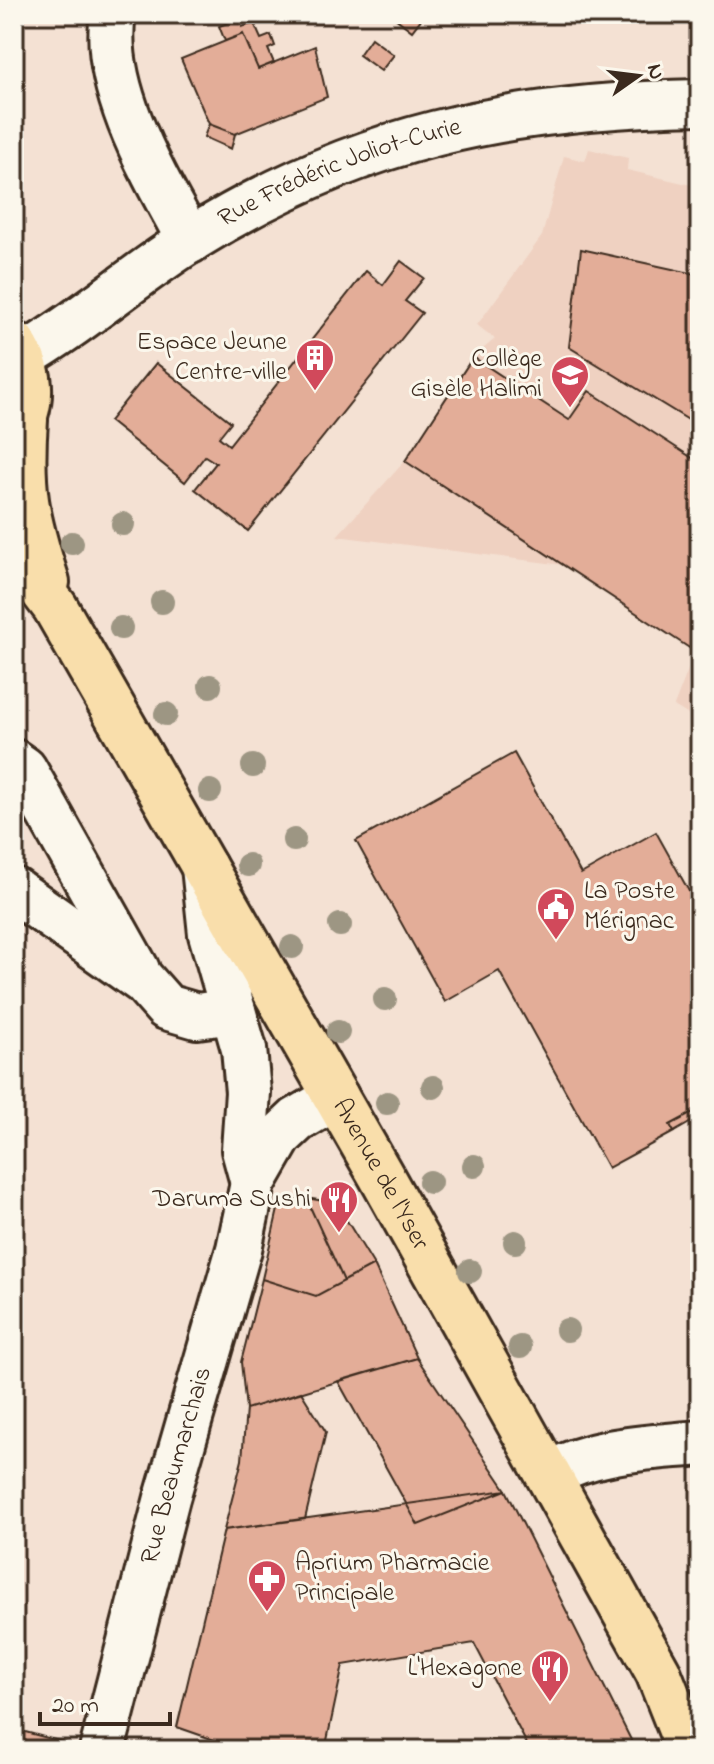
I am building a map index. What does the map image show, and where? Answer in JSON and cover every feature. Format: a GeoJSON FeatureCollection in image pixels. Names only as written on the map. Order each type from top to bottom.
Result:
{"type":"FeatureCollection","features":[{"type":"Feature","properties":{"kind":"main road","name":"Avenue de l'Yser"},"geometry":{"type":"LineString","coordinates":[[18,350],[29,377],[30,399],[20,430],[26,515],[55,607]]}},
{"type":"Feature","properties":{"kind":"main road","name":"Avenue de l'Yser"},"geometry":{"type":"LineString","coordinates":[[14,553],[55,607],[549,1474],[658,1672],[689,1750]]}},
{"type":"Feature","properties":{"kind":"street"},"geometry":{"type":"LineString","coordinates":[[113,14],[110,37],[112,69],[164,193],[190,241]]}},
{"type":"Feature","properties":{"kind":"street","name":"Rue Frédéric Joliot-Curie"},"geometry":{"type":"LineString","coordinates":[[18,350],[94,312],[190,241],[277,189],[355,157],[507,116],[601,104],[700,102]]}},
{"type":"Feature","properties":{"kind":"street"},"geometry":{"type":"LineString","coordinates":[[14,762],[24,769],[144,982],[166,1007],[197,1016],[233,1011]]}},
{"type":"Feature","properties":{"kind":"street","name":"Rue Beaumarchais"},"geometry":{"type":"LineString","coordinates":[[204,867],[211,934],[244,1049],[248,1092],[244,1150],[253,1183]]}},
{"type":"Feature","properties":{"kind":"street"},"geometry":{"type":"LineString","coordinates":[[14,890],[144,982]]}},
{"type":"Feature","properties":{"kind":"street","name":"Rue Beaumarchais"},"geometry":{"type":"LineString","coordinates":[[102,1750],[135,1618],[137,1563],[239,1249],[253,1183],[280,1136],[297,1120],[336,1097]]}},
{"type":"Feature","properties":{"kind":"street"},"geometry":{"type":"LineString","coordinates":[[549,1474],[578,1459],[611,1451],[700,1443]]}},
{"type":"Feature","properties":{"kind":"shaded area","name":"Collège Gisèle Halimi"},"geometry":{"type":"Polygon","coordinates":[[[589,149],[628,158],[627,170],[700,187],[700,722],[674,706],[695,652],[563,565],[337,536],[405,461],[473,357],[495,339],[477,325],[542,236],[564,156],[585,161],[589,149]]]}},
{"type":"Feature","properties":{"kind":"building"},"geometry":{"type":"Polygon","coordinates":[[[390,14],[425,14],[412,31],[390,14]]]}},
{"type":"Feature","properties":{"kind":"building"},"geometry":{"type":"Polygon","coordinates":[[[239,19],[242,27],[254,23],[261,39],[271,35],[275,46],[268,49],[274,63],[258,69],[243,34],[225,41],[219,26],[239,19]]]}},
{"type":"Feature","properties":{"kind":"building"},"geometry":{"type":"Polygon","coordinates":[[[243,34],[258,69],[315,46],[327,97],[235,134],[209,124],[181,59],[243,34]]]}},
{"type":"Feature","properties":{"kind":"building"},"geometry":{"type":"Polygon","coordinates":[[[371,38],[394,55],[381,71],[359,55],[371,38]]]}},
{"type":"Feature","properties":{"kind":"building"},"geometry":{"type":"Polygon","coordinates":[[[209,124],[235,134],[231,149],[204,137],[209,124]]]}},
{"type":"Feature","properties":{"kind":"building"},"geometry":{"type":"Polygon","coordinates":[[[581,249],[700,275],[700,427],[569,347],[581,249]]]}},
{"type":"Feature","properties":{"kind":"building","name":"Espace Jeune Centre-ville"},"geometry":{"type":"Polygon","coordinates":[[[401,261],[424,278],[405,301],[422,313],[248,531],[195,489],[216,463],[205,456],[185,482],[109,421],[156,363],[231,422],[219,437],[229,445],[366,271],[383,285],[401,261]]]}},
{"type":"Feature","properties":{"kind":"building"},"geometry":{"type":"Polygon","coordinates":[[[473,357],[569,420],[589,391],[700,463],[700,655],[405,461],[473,357]]]}},
{"type":"Feature","properties":{"kind":"building","name":"La Poste Mérignac"},"geometry":{"type":"Polygon","coordinates":[[[514,753],[581,874],[656,832],[700,911],[700,1109],[670,1125],[674,1132],[608,1168],[499,971],[445,1002],[356,841],[514,753]]]}},
{"type":"Feature","properties":{"kind":"building"},"geometry":{"type":"Polygon","coordinates":[[[700,1109],[700,1117],[674,1132],[670,1125],[700,1109]]]}},
{"type":"Feature","properties":{"kind":"building","name":"Daruma Sushi"},"geometry":{"type":"Polygon","coordinates":[[[306,1198],[336,1203],[374,1265],[344,1281],[306,1198]]]}},
{"type":"Feature","properties":{"kind":"building"},"geometry":{"type":"Polygon","coordinates":[[[306,1198],[344,1281],[316,1296],[262,1279],[279,1205],[306,1198]]]}},
{"type":"Feature","properties":{"kind":"building"},"geometry":{"type":"Polygon","coordinates":[[[374,1265],[417,1358],[246,1409],[241,1362],[262,1279],[316,1296],[374,1265]]]}},
{"type":"Feature","properties":{"kind":"building"},"geometry":{"type":"Polygon","coordinates":[[[417,1358],[506,1490],[418,1525],[338,1381],[417,1358]]]}},
{"type":"Feature","properties":{"kind":"building"},"geometry":{"type":"Polygon","coordinates":[[[301,1392],[326,1432],[305,1519],[224,1530],[242,1460],[246,1409],[301,1392]]]}},
{"type":"Feature","properties":{"kind":"building"},"geometry":{"type":"Polygon","coordinates":[[[506,1490],[636,1750],[530,1750],[474,1643],[343,1665],[325,1750],[243,1750],[177,1727],[224,1530],[506,1490]]]}},
{"type":"Feature","properties":{"kind":"building"},"geometry":{"type":"Polygon","coordinates":[[[14,1729],[74,1745],[72,1750],[14,1750],[14,1729]]]}},
{"type":"Feature","properties":{"kind":"place","name":"Espace Jeune Centre-ville"},"geometry":{"type":"Point","coordinates":[315,392]}},
{"type":"Feature","properties":{"kind":"place","name":"Collège Gisèle Halimi"},"geometry":{"type":"Point","coordinates":[570,409]}},
{"type":"Feature","properties":{"kind":"place","name":"La Poste Mérignac"},"geometry":{"type":"Point","coordinates":[556,941]}},
{"type":"Feature","properties":{"kind":"place","name":"Daruma Sushi"},"geometry":{"type":"Point","coordinates":[339,1234]}},
{"type":"Feature","properties":{"kind":"place","name":"Aprium Pharmacie Principale"},"geometry":{"type":"Point","coordinates":[267,1613]}},
{"type":"Feature","properties":{"kind":"place","name":"L'Hexagone"},"geometry":{"type":"Point","coordinates":[550,1703]}}]}
